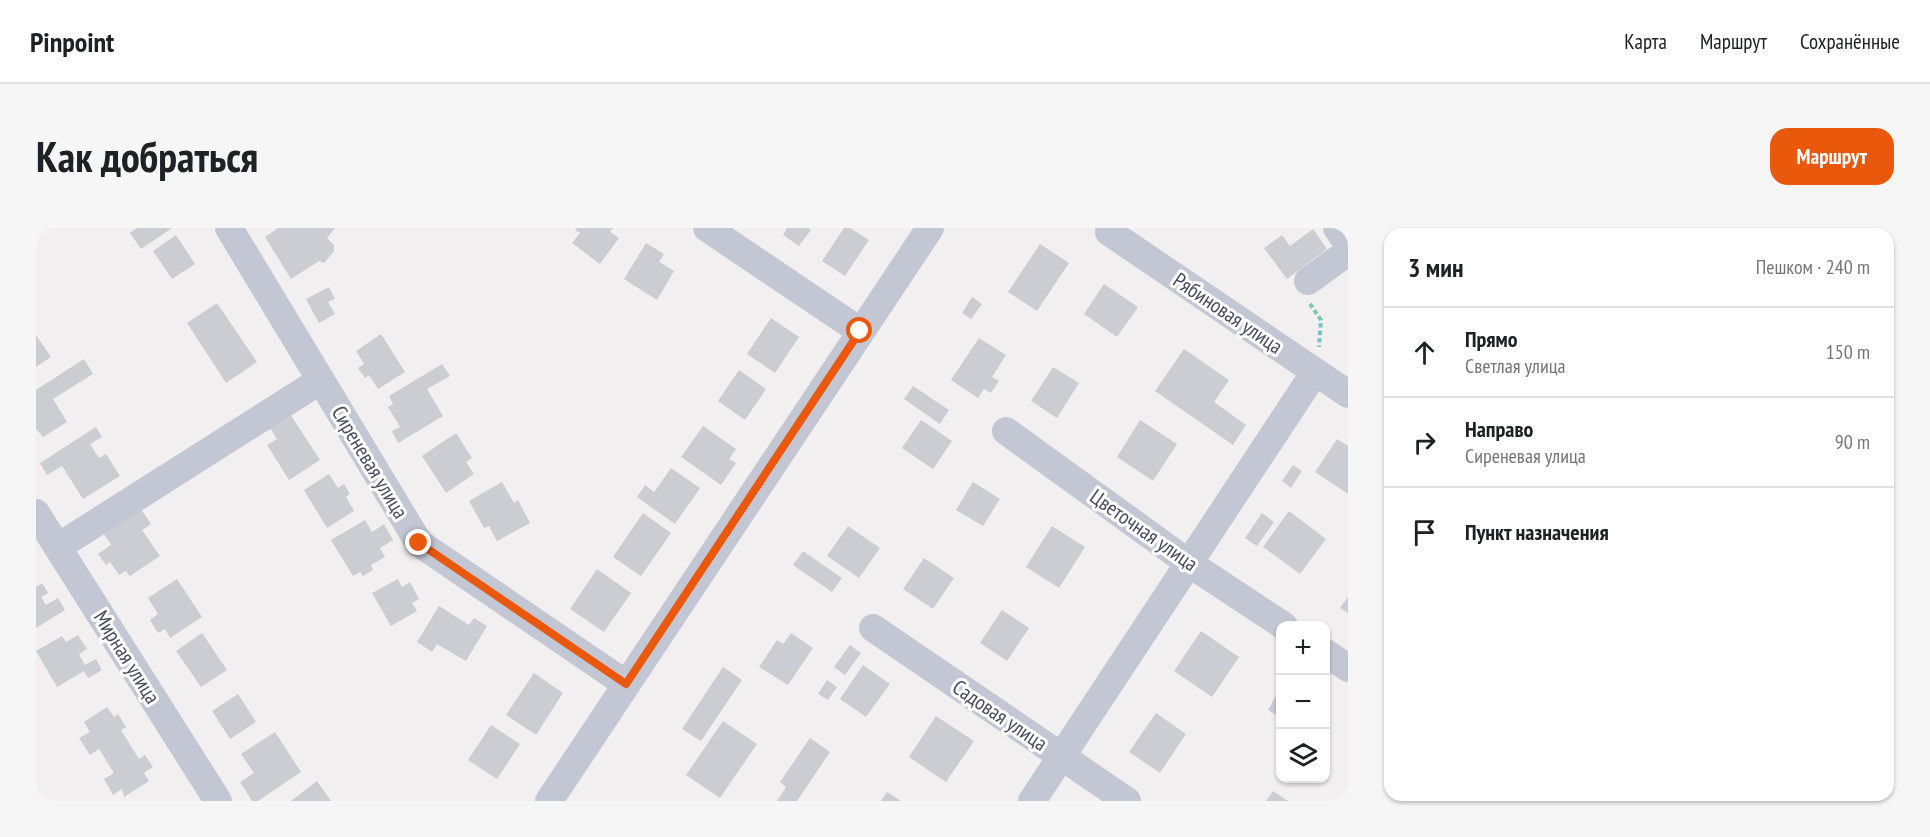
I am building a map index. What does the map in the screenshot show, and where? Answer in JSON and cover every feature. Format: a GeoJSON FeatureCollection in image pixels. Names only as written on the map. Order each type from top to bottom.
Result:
{"type":"FeatureCollection","features":[{"type":"Feature","properties":{"kind":"street","name":"Сиреневая улица"},"geometry":{"type":"LineString","coordinates":[[229,228],[419,543],[626,684]]}},
{"type":"Feature","properties":{"kind":"street"},"geometry":{"type":"LineString","coordinates":[[707,228],[860,331]]}},
{"type":"Feature","properties":{"kind":"street"},"geometry":{"type":"LineString","coordinates":[[549,801],[930,228]]}},
{"type":"Feature","properties":{"kind":"street"},"geometry":{"type":"LineString","coordinates":[[1337,228],[1348,244]]}},
{"type":"Feature","properties":{"kind":"street","name":"Рябиновая улица"},"geometry":{"type":"LineString","coordinates":[[1109,232],[1348,394]]}},
{"type":"Feature","properties":{"kind":"street"},"geometry":{"type":"LineString","coordinates":[[1307,289],[1348,252]]}},
{"type":"Feature","properties":{"kind":"street"},"geometry":{"type":"LineString","coordinates":[[1032,801],[1190,564],[1312,370]]}},
{"type":"Feature","properties":{"kind":"street"},"geometry":{"type":"LineString","coordinates":[[58,547],[321,380]]}},
{"type":"Feature","properties":{"kind":"street","name":"Цветочная улица"},"geometry":{"type":"LineString","coordinates":[[1006,432],[1190,564],[1276,621]]}},
{"type":"Feature","properties":{"kind":"street","name":"Мирная улица"},"geometry":{"type":"LineString","coordinates":[[36,513],[218,801]]}},
{"type":"Feature","properties":{"kind":"street","name":"Садовая улица"},"geometry":{"type":"LineString","coordinates":[[873,628],[1127,801]]}},
{"type":"Feature","properties":{"kind":"street"},"geometry":{"type":"LineString","coordinates":[[1330,656],[1348,668]]}},
{"type":"Feature","properties":{"kind":"path"},"geometry":{"type":"LineString","coordinates":[[1307,289],[1321,320],[1320,345],[1312,370]]}},
{"type":"Feature","properties":{"kind":"building"},"geometry":{"type":"Polygon","coordinates":[[[137,228],[172,228],[141,249],[130,233],[137,228]]]}},
{"type":"Feature","properties":{"kind":"building"},"geometry":{"type":"Polygon","coordinates":[[[278,228],[335,228],[327,238],[334,245],[334,251],[324,263],[319,261],[291,279],[265,237],[278,228]]]}},
{"type":"Feature","properties":{"kind":"building"},"geometry":{"type":"Polygon","coordinates":[[[577,228],[613,228],[610,232],[619,238],[600,264],[572,243],[580,233],[575,230],[577,228]]]}},
{"type":"Feature","properties":{"kind":"building"},"geometry":{"type":"Polygon","coordinates":[[[787,228],[811,230],[799,246],[783,235],[787,228]]]}},
{"type":"Feature","properties":{"kind":"building"},"geometry":{"type":"Polygon","coordinates":[[[844,228],[850,228],[869,240],[845,276],[822,261],[844,228]]]}},
{"type":"Feature","properties":{"kind":"building"},"geometry":{"type":"Polygon","coordinates":[[[1313,229],[1327,249],[1287,279],[1264,248],[1282,235],[1290,246],[1313,229]]]}},
{"type":"Feature","properties":{"kind":"building"},"geometry":{"type":"Polygon","coordinates":[[[176,235],[195,264],[172,279],[153,251],[176,235]]]}},
{"type":"Feature","properties":{"kind":"building"},"geometry":{"type":"Polygon","coordinates":[[[646,243],[664,254],[659,262],[674,271],[657,300],[624,279],[646,243]]]}},
{"type":"Feature","properties":{"kind":"building"},"geometry":{"type":"Polygon","coordinates":[[[1040,244],[1069,263],[1037,311],[1008,292],[1040,244]]]}},
{"type":"Feature","properties":{"kind":"building"},"geometry":{"type":"Polygon","coordinates":[[[1104,284],[1138,307],[1117,337],[1084,314],[1104,284]]]}},
{"type":"Feature","properties":{"kind":"building"},"geometry":{"type":"Polygon","coordinates":[[[329,287],[335,299],[328,302],[335,314],[319,323],[306,299],[329,287]]]}},
{"type":"Feature","properties":{"kind":"building"},"geometry":{"type":"Polygon","coordinates":[[[972,297],[982,304],[971,319],[962,313],[972,297]]]}},
{"type":"Feature","properties":{"kind":"building"},"geometry":{"type":"Polygon","coordinates":[[[217,303],[257,362],[226,383],[187,323],[217,303]]]}},
{"type":"Feature","properties":{"kind":"building"},"geometry":{"type":"Polygon","coordinates":[[[771,318],[799,337],[775,373],[747,354],[771,318]]]}},
{"type":"Feature","properties":{"kind":"building"},"geometry":{"type":"Polygon","coordinates":[[[381,334],[405,372],[378,389],[369,375],[365,378],[358,368],[364,364],[356,351],[381,334]]]}},
{"type":"Feature","properties":{"kind":"building"},"geometry":{"type":"Polygon","coordinates":[[[36,335],[51,357],[36,367],[36,335]]]}},
{"type":"Feature","properties":{"kind":"building"},"geometry":{"type":"Polygon","coordinates":[[[979,338],[1006,355],[992,377],[999,381],[991,393],[984,389],[978,398],[951,380],[979,338]]]}},
{"type":"Feature","properties":{"kind":"building"},"geometry":{"type":"Polygon","coordinates":[[[1184,349],[1229,380],[1214,402],[1246,425],[1233,445],[1155,391],[1184,349]]]}},
{"type":"Feature","properties":{"kind":"building"},"geometry":{"type":"Polygon","coordinates":[[[84,359],[93,374],[53,399],[67,422],[43,437],[36,429],[36,390],[84,359]]]}},
{"type":"Feature","properties":{"kind":"building"},"geometry":{"type":"Polygon","coordinates":[[[442,364],[450,376],[427,389],[443,416],[398,443],[392,431],[400,427],[388,407],[393,404],[389,396],[442,364]]]}},
{"type":"Feature","properties":{"kind":"building"},"geometry":{"type":"Polygon","coordinates":[[[1053,367],[1079,383],[1057,418],[1031,401],[1053,367]]]}},
{"type":"Feature","properties":{"kind":"building"},"geometry":{"type":"Polygon","coordinates":[[[739,370],[766,389],[745,420],[718,401],[739,370]]]}},
{"type":"Feature","properties":{"kind":"building"},"geometry":{"type":"Polygon","coordinates":[[[913,386],[949,410],[940,424],[904,399],[913,386]]]}},
{"type":"Feature","properties":{"kind":"building"},"geometry":{"type":"Polygon","coordinates":[[[290,414],[320,460],[289,480],[267,445],[277,439],[270,428],[290,414]]]}},
{"type":"Feature","properties":{"kind":"building"},"geometry":{"type":"Polygon","coordinates":[[[921,420],[952,441],[933,469],[902,448],[921,420]]]}},
{"type":"Feature","properties":{"kind":"building"},"geometry":{"type":"Polygon","coordinates":[[[1140,420],[1177,444],[1153,481],[1117,457],[1140,420]]]}},
{"type":"Feature","properties":{"kind":"building"},"geometry":{"type":"Polygon","coordinates":[[[703,426],[736,449],[729,459],[736,463],[721,485],[681,457],[703,426]]]}},
{"type":"Feature","properties":{"kind":"building"},"geometry":{"type":"Polygon","coordinates":[[[96,427],[102,437],[90,444],[99,458],[106,454],[120,476],[83,499],[62,466],[47,475],[40,463],[96,427]]]}},
{"type":"Feature","properties":{"kind":"building"},"geometry":{"type":"Polygon","coordinates":[[[456,433],[472,458],[466,462],[474,474],[446,493],[422,456],[456,433]]]}},
{"type":"Feature","properties":{"kind":"building"},"geometry":{"type":"Polygon","coordinates":[[[1337,439],[1348,446],[1348,494],[1315,472],[1337,439]]]}},
{"type":"Feature","properties":{"kind":"building"},"geometry":{"type":"Polygon","coordinates":[[[1293,465],[1302,471],[1291,488],[1282,481],[1293,465]]]}},
{"type":"Feature","properties":{"kind":"building"},"geometry":{"type":"Polygon","coordinates":[[[671,468],[700,488],[675,524],[637,497],[645,485],[654,492],[671,468]]]}},
{"type":"Feature","properties":{"kind":"building"},"geometry":{"type":"Polygon","coordinates":[[[329,474],[338,488],[344,484],[350,494],[346,497],[354,511],[327,528],[304,490],[329,474]]]}},
{"type":"Feature","properties":{"kind":"building"},"geometry":{"type":"Polygon","coordinates":[[[502,482],[514,503],[518,500],[530,523],[497,541],[489,526],[484,528],[469,501],[502,482]]]}},
{"type":"Feature","properties":{"kind":"building"},"geometry":{"type":"Polygon","coordinates":[[[973,482],[1000,499],[983,526],[956,510],[973,482]]]}},
{"type":"Feature","properties":{"kind":"building"},"geometry":{"type":"Polygon","coordinates":[[[141,509],[151,524],[142,530],[160,556],[130,576],[126,571],[119,575],[110,562],[106,565],[98,554],[111,545],[104,534],[141,509]]]}},
{"type":"Feature","properties":{"kind":"building"},"geometry":{"type":"Polygon","coordinates":[[[1289,511],[1326,539],[1300,574],[1263,547],[1289,511]]]}},
{"type":"Feature","properties":{"kind":"building"},"geometry":{"type":"Polygon","coordinates":[[[643,513],[671,533],[641,576],[613,557],[643,513]]]}},
{"type":"Feature","properties":{"kind":"building"},"geometry":{"type":"Polygon","coordinates":[[[1262,513],[1274,522],[1257,546],[1245,538],[1262,513]]]}},
{"type":"Feature","properties":{"kind":"building"},"geometry":{"type":"Polygon","coordinates":[[[365,520],[372,532],[384,524],[393,540],[380,548],[385,557],[371,565],[373,570],[363,576],[360,572],[353,576],[331,540],[365,520]]]}},
{"type":"Feature","properties":{"kind":"building"},"geometry":{"type":"Polygon","coordinates":[[[848,526],[880,548],[859,578],[827,556],[848,526]]]}},
{"type":"Feature","properties":{"kind":"building"},"geometry":{"type":"Polygon","coordinates":[[[1052,526],[1085,547],[1059,588],[1026,567],[1052,526]]]}},
{"type":"Feature","properties":{"kind":"building"},"geometry":{"type":"Polygon","coordinates":[[[803,551],[842,578],[832,592],[793,565],[803,551]]]}},
{"type":"Feature","properties":{"kind":"building"},"geometry":{"type":"Polygon","coordinates":[[[924,558],[954,578],[933,609],[903,589],[924,558]]]}},
{"type":"Feature","properties":{"kind":"building"},"geometry":{"type":"Polygon","coordinates":[[[597,569],[631,593],[604,632],[570,609],[597,569]]]}},
{"type":"Feature","properties":{"kind":"building"},"geometry":{"type":"Polygon","coordinates":[[[177,579],[202,617],[170,638],[165,629],[158,633],[150,620],[158,614],[148,598],[177,579]]]}},
{"type":"Feature","properties":{"kind":"building"},"geometry":{"type":"Polygon","coordinates":[[[398,579],[402,587],[410,582],[419,599],[412,603],[417,611],[391,626],[372,593],[398,579]]]}},
{"type":"Feature","properties":{"kind":"building"},"geometry":{"type":"Polygon","coordinates":[[[42,583],[48,593],[41,597],[46,605],[58,598],[65,610],[36,628],[36,587],[42,583]]]}},
{"type":"Feature","properties":{"kind":"building"},"geometry":{"type":"Polygon","coordinates":[[[1348,597],[1348,613],[1340,608],[1348,597]]]}},
{"type":"Feature","properties":{"kind":"building"},"geometry":{"type":"Polygon","coordinates":[[[439,606],[469,625],[474,618],[487,626],[466,661],[437,644],[432,652],[417,642],[439,606]]]}},
{"type":"Feature","properties":{"kind":"building"},"geometry":{"type":"Polygon","coordinates":[[[1002,610],[1029,628],[1007,661],[980,643],[1002,610]]]}},
{"type":"Feature","properties":{"kind":"building"},"geometry":{"type":"Polygon","coordinates":[[[1201,631],[1239,657],[1212,697],[1174,671],[1201,631]]]}},
{"type":"Feature","properties":{"kind":"building"},"geometry":{"type":"Polygon","coordinates":[[[202,633],[227,670],[201,687],[176,651],[202,633]]]}},
{"type":"Feature","properties":{"kind":"building"},"geometry":{"type":"Polygon","coordinates":[[[791,633],[813,648],[788,685],[759,667],[777,640],[783,644],[791,633]]]}},
{"type":"Feature","properties":{"kind":"building"},"geometry":{"type":"Polygon","coordinates":[[[78,635],[87,649],[79,654],[85,665],[96,659],[102,670],[88,678],[84,671],[57,687],[36,651],[62,636],[66,642],[78,635]]]}},
{"type":"Feature","properties":{"kind":"building"},"geometry":{"type":"Polygon","coordinates":[[[850,645],[861,653],[845,675],[834,667],[850,645]]]}},
{"type":"Feature","properties":{"kind":"building"},"geometry":{"type":"Polygon","coordinates":[[[863,665],[890,684],[866,717],[840,699],[863,665]]]}},
{"type":"Feature","properties":{"kind":"building"},"geometry":{"type":"Polygon","coordinates":[[[723,667],[742,680],[701,741],[682,729],[723,667]]]}},
{"type":"Feature","properties":{"kind":"building"},"geometry":{"type":"Polygon","coordinates":[[[534,673],[563,693],[536,735],[506,715],[534,673]]]}},
{"type":"Feature","properties":{"kind":"building"},"geometry":{"type":"Polygon","coordinates":[[[827,680],[837,687],[828,700],[818,694],[827,680]]]}},
{"type":"Feature","properties":{"kind":"building"},"geometry":{"type":"Polygon","coordinates":[[[238,694],[256,722],[230,739],[212,711],[238,694]]]}},
{"type":"Feature","properties":{"kind":"building"},"geometry":{"type":"Polygon","coordinates":[[[1276,696],[1276,715],[1268,710],[1276,696]]]}},
{"type":"Feature","properties":{"kind":"building"},"geometry":{"type":"Polygon","coordinates":[[[107,707],[114,717],[118,714],[126,727],[121,730],[139,759],[145,755],[153,767],[144,773],[149,781],[124,797],[122,789],[113,795],[104,779],[114,773],[99,749],[90,755],[79,738],[90,732],[84,722],[107,707]]]}},
{"type":"Feature","properties":{"kind":"building"},"geometry":{"type":"Polygon","coordinates":[[[1156,713],[1186,734],[1160,773],[1129,752],[1156,713]]]}},
{"type":"Feature","properties":{"kind":"building"},"geometry":{"type":"Polygon","coordinates":[[[936,716],[974,741],[946,782],[909,757],[936,716]]]}},
{"type":"Feature","properties":{"kind":"building"},"geometry":{"type":"Polygon","coordinates":[[[723,721],[757,744],[720,798],[686,775],[723,721]]]}},
{"type":"Feature","properties":{"kind":"building"},"geometry":{"type":"Polygon","coordinates":[[[491,725],[520,744],[497,779],[468,760],[491,725]]]}},
{"type":"Feature","properties":{"kind":"building"},"geometry":{"type":"Polygon","coordinates":[[[275,732],[301,772],[258,801],[252,801],[240,782],[254,773],[241,754],[275,732]]]}},
{"type":"Feature","properties":{"kind":"building"},"geometry":{"type":"Polygon","coordinates":[[[810,738],[830,752],[797,801],[777,801],[786,787],[780,782],[810,738]]]}},
{"type":"Feature","properties":{"kind":"building"},"geometry":{"type":"Polygon","coordinates":[[[317,781],[331,801],[291,801],[317,781]]]}},
{"type":"Feature","properties":{"kind":"building"},"geometry":{"type":"Polygon","coordinates":[[[1273,791],[1288,801],[1266,801],[1273,791]]]}},
{"type":"Feature","properties":{"kind":"building"},"geometry":{"type":"Polygon","coordinates":[[[887,792],[901,801],[881,801],[887,792]]]}},
{"type":"Feature","properties":{"kind":"route"},"geometry":{"type":"LineString","coordinates":[[419,543],[626,684],[860,331]]}}]}
